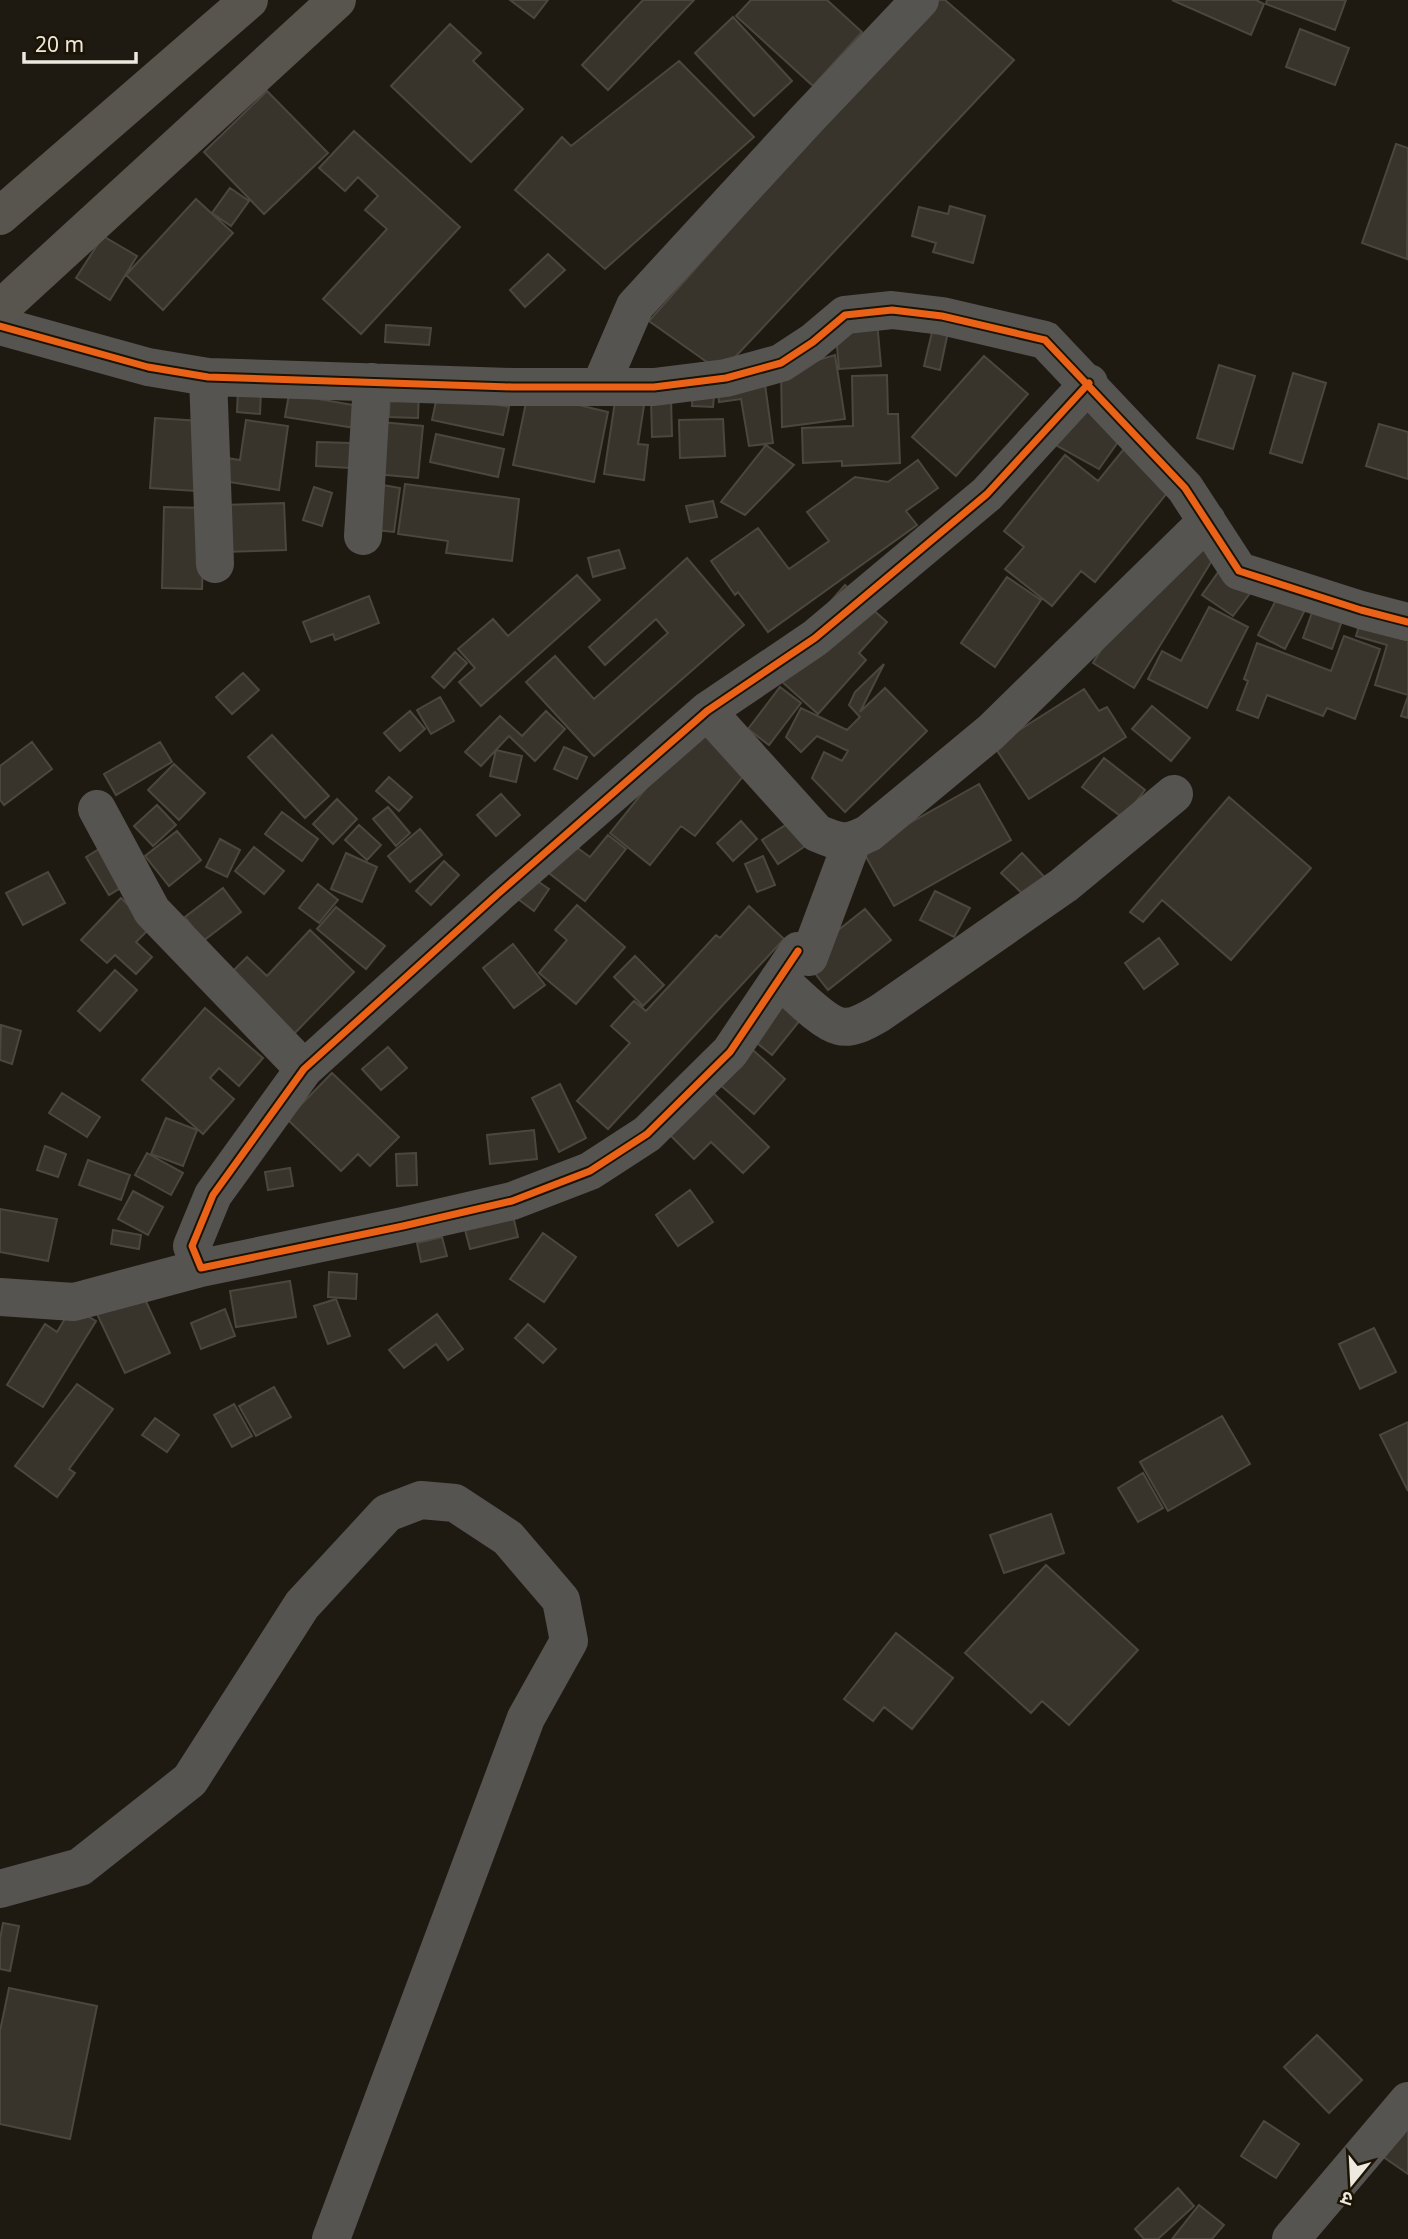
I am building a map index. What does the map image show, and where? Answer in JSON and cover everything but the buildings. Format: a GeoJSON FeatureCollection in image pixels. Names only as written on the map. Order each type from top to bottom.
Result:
{"type":"FeatureCollection","features":[{"type":"Feature","properties":{"kind":"main road"},"geometry":{"type":"LineString","coordinates":[[0,216],[249,0]]}},
{"type":"Feature","properties":{"kind":"main road"},"geometry":{"type":"LineString","coordinates":[[0,309],[337,0]]}},
{"type":"Feature","properties":{"kind":"street"},"geometry":{"type":"LineString","coordinates":[[600,387],[635,306],[920,0]]}},
{"type":"Feature","properties":{"kind":"street"},"geometry":{"type":"LineString","coordinates":[[0,326],[148,367],[208,377],[512,387],[654,387],[726,378],[781,363],[813,342],[845,315],[892,310],[943,316],[1045,340],[1185,488],[1240,571],[1361,610],[1408,622]]}},
{"type":"Feature","properties":{"kind":"street"},"geometry":{"type":"LineString","coordinates":[[208,377],[215,564]]}},
{"type":"Feature","properties":{"kind":"street"},"geometry":{"type":"LineString","coordinates":[[363,536],[372,382]]}},
{"type":"Feature","properties":{"kind":"street"},"geometry":{"type":"LineString","coordinates":[[201,1268],[192,1246],[213,1195],[304,1069],[707,711],[815,638],[986,494],[1088,383]]}},
{"type":"Feature","properties":{"kind":"street"},"geometry":{"type":"LineString","coordinates":[[707,711],[817,833],[833,840],[852,842],[869,833],[991,732],[1207,521]]}},
{"type":"Feature","properties":{"kind":"street"},"geometry":{"type":"LineString","coordinates":[[795,962],[813,1009],[840,1027],[860,1024],[880,1013],[1064,885],[1174,794]]}},
{"type":"Feature","properties":{"kind":"street"},"geometry":{"type":"LineString","coordinates":[[97,809],[152,911],[304,1069]]}},
{"type":"Feature","properties":{"kind":"street"},"geometry":{"type":"LineString","coordinates":[[0,1297],[74,1302],[201,1268],[512,1201],[590,1171],[647,1134],[730,1052],[795,962],[852,842]]}},
{"type":"Feature","properties":{"kind":"street"},"geometry":{"type":"LineString","coordinates":[[0,1889],[80,1867],[190,1780],[302,1605],[387,1513],[421,1500],[455,1503],[508,1538],[561,1600],[569,1641],[526,1718],[331,2239]]}},
{"type":"Feature","properties":{"kind":"street"},"geometry":{"type":"LineString","coordinates":[[1291,2239],[1408,2101]]}},
{"type":"Feature","properties":{"kind":"cycle path"},"geometry":{"type":"LineString","coordinates":[[0,326],[148,367],[208,377],[512,387],[654,387],[726,378],[781,363],[813,342],[845,315],[892,310],[942,316],[1045,340],[1185,488],[1239,571],[1408,622]]}},
{"type":"Feature","properties":{"kind":"cycle path"},"geometry":{"type":"LineString","coordinates":[[798,951],[730,1052],[647,1134],[590,1171],[512,1201],[201,1268],[192,1246],[213,1195],[304,1069],[707,711],[815,638],[987,494],[1089,383]]}}]}
